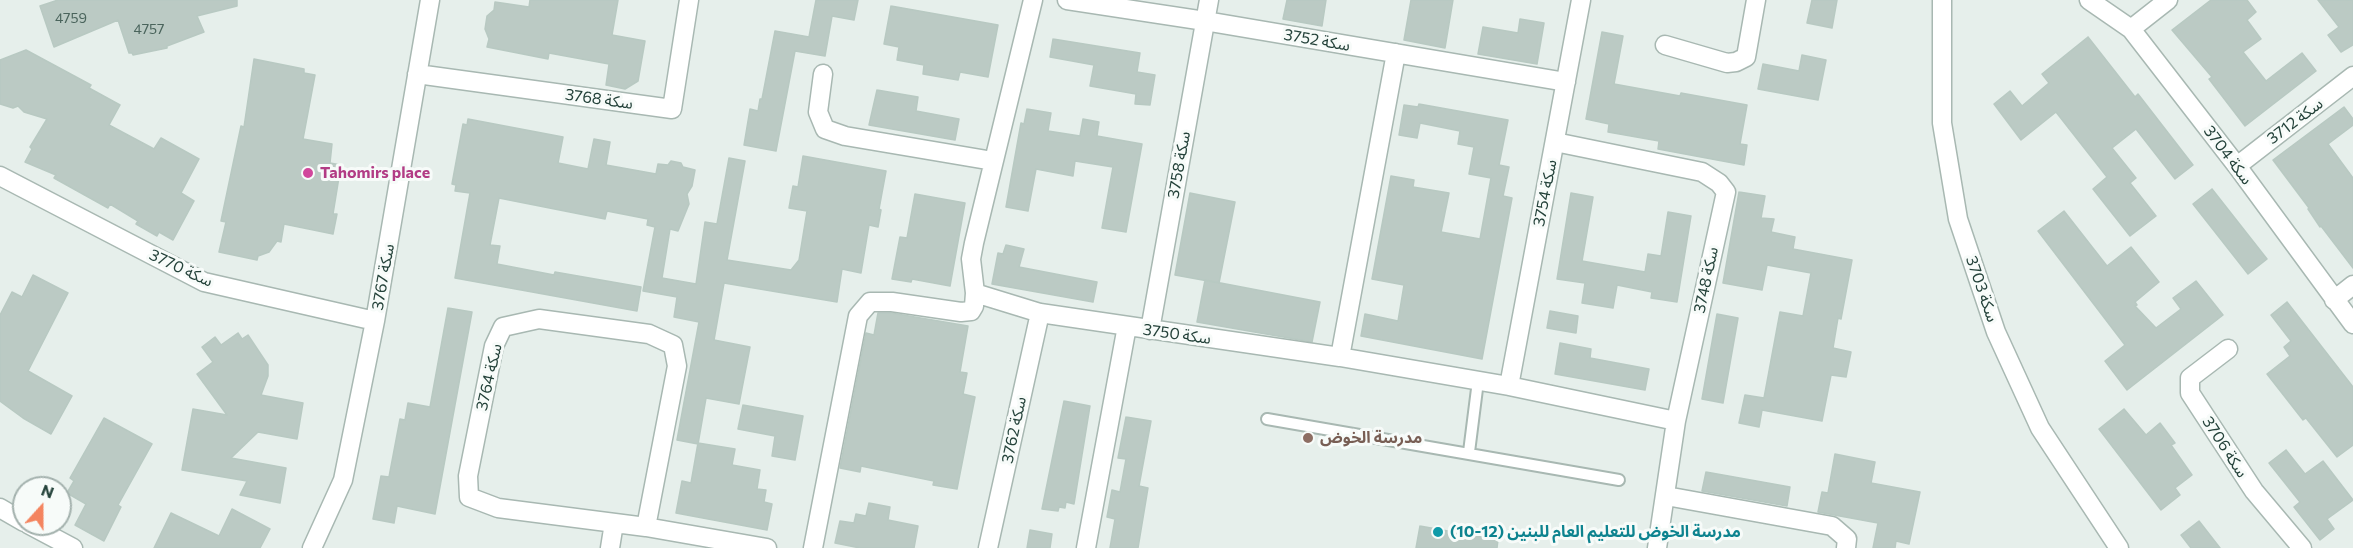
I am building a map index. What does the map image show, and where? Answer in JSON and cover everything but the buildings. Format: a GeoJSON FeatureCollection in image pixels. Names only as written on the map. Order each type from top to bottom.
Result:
{"type":"FeatureCollection","features":[{"type":"Feature","properties":{"kind":"street","name":"سكة 3767"},"geometry":{"type":"LineString","coordinates":[[312,548],[343,480],[375,321],[430,0]]}},
{"type":"Feature","properties":{"kind":"street","name":"سكة 3768"},"geometry":{"type":"LineString","coordinates":[[417,74],[672,109],[689,0]]}},
{"type":"Feature","properties":{"kind":"street"},"geometry":{"type":"LineString","coordinates":[[813,548],[858,316],[870,302],[892,302],[962,312],[971,311],[974,306],[975,293],[971,259],[1033,0]]}},
{"type":"Feature","properties":{"kind":"street","name":"سكة 3752"},"geometry":{"type":"LineString","coordinates":[[1067,0],[1566,82]]}},
{"type":"Feature","properties":{"kind":"street","name":"سكة 3758"},"geometry":{"type":"LineString","coordinates":[[1150,330],[1209,0]]}},
{"type":"Feature","properties":{"kind":"street","name":"سكة 3754"},"geometry":{"type":"LineString","coordinates":[[1509,386],[1581,0]]}},
{"type":"Feature","properties":{"kind":"street"},"geometry":{"type":"LineString","coordinates":[[1665,45],[1727,63],[1736,62],[1746,57],[1756,0]]}},
{"type":"Feature","properties":{"kind":"street","name":"سكة 3703"},"geometry":{"type":"LineString","coordinates":[[1942,0],[1942,123],[1958,219],[1996,332],[2040,428],[2119,548]]}},
{"type":"Feature","properties":{"kind":"street","name":"سكة 3704"},"geometry":{"type":"LineString","coordinates":[[2089,0],[2131,29],[2237,165],[2353,324]]}},
{"type":"Feature","properties":{"kind":"street"},"geometry":{"type":"LineString","coordinates":[[2131,29],[2168,0]]}},
{"type":"Feature","properties":{"kind":"street"},"geometry":{"type":"LineString","coordinates":[[1340,357],[1396,53]]}},
{"type":"Feature","properties":{"kind":"street"},"geometry":{"type":"LineString","coordinates":[[824,74],[818,112],[825,129],[845,136],[993,161]]}},
{"type":"Feature","properties":{"kind":"street","name":"سكة 3712"},"geometry":{"type":"LineString","coordinates":[[2237,165],[2353,76]]}},
{"type":"Feature","properties":{"kind":"street","name":"سكة 3748"},"geometry":{"type":"LineString","coordinates":[[1555,142],[1702,172],[1719,183],[1726,192],[1676,421],[1657,548]]}},
{"type":"Feature","properties":{"kind":"street","name":"سكة 3770"},"geometry":{"type":"LineString","coordinates":[[0,176],[204,282],[375,321]]}},
{"type":"Feature","properties":{"kind":"street"},"geometry":{"type":"LineString","coordinates":[[2334,300],[2353,285]]}},
{"type":"Feature","properties":{"kind":"street","name":"سكة 3750"},"geometry":{"type":"LineString","coordinates":[[975,293],[1040,313],[1340,357],[1509,386],[1676,421]]}},
{"type":"Feature","properties":{"kind":"street","name":"سكة 3762"},"geometry":{"type":"LineString","coordinates":[[988,548],[1040,313]]}},
{"type":"Feature","properties":{"kind":"street","name":"سكة 3764"},"geometry":{"type":"LineString","coordinates":[[646,526],[677,366],[673,345],[649,334],[538,319],[503,327],[494,346],[468,476],[469,497],[498,508],[646,526],[767,548]]}},
{"type":"Feature","properties":{"kind":"street"},"geometry":{"type":"LineString","coordinates":[[1086,548],[1126,326]]}},
{"type":"Feature","properties":{"kind":"street","name":"سكة 3706"},"geometry":{"type":"LineString","coordinates":[[2228,349],[2190,378],[2190,393],[2254,490],[2302,548]]}},
{"type":"Feature","properties":{"kind":"street"},"geometry":{"type":"LineString","coordinates":[[1666,496],[1832,526],[1847,539],[1846,548]]}},
{"type":"Feature","properties":{"kind":"street"},"geometry":{"type":"LineString","coordinates":[[610,548],[615,523]]}},
{"type":"Feature","properties":{"kind":"street"},"geometry":{"type":"LineString","coordinates":[[50,536],[73,548]]}},
{"type":"Feature","properties":{"kind":"lane"},"geometry":{"type":"LineString","coordinates":[[1469,452],[1478,381]]}},
{"type":"Feature","properties":{"kind":"lane"},"geometry":{"type":"LineString","coordinates":[[1267,419],[1469,452],[1619,480]]}},
{"type":"Feature","properties":{"kind":"place","name":"Tahomirs place"},"geometry":{"type":"Point","coordinates":[308,173]}},
{"type":"Feature","properties":{"kind":"place","name":"مدرسة الخوض"},"geometry":{"type":"Point","coordinates":[1308,438]}},
{"type":"Feature","properties":{"kind":"place","name":"مدرسة الخوض للتعليم العام للبنين (12-10)"},"geometry":{"type":"Point","coordinates":[1438,532]}}]}
